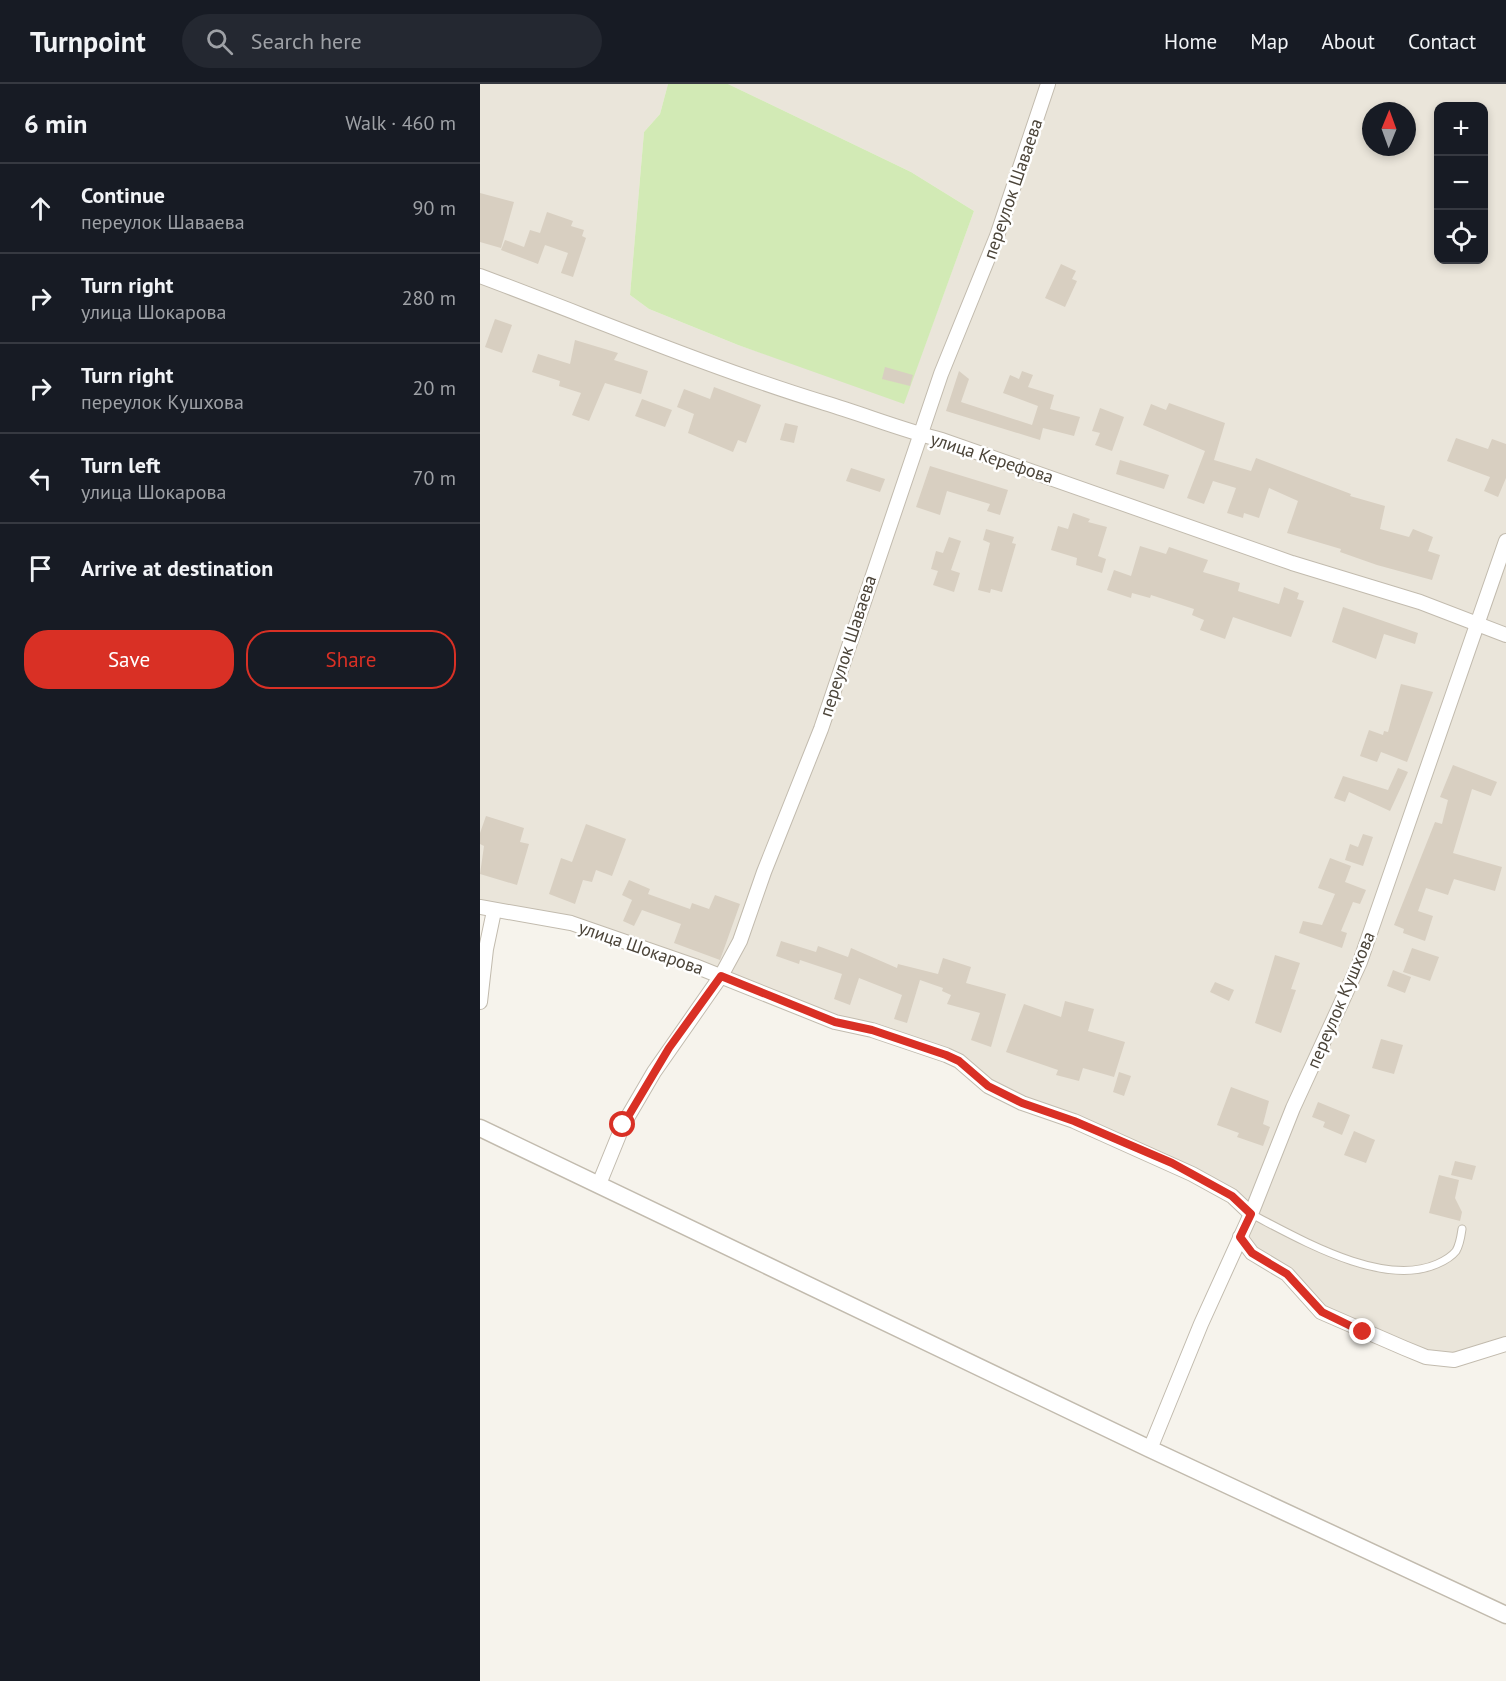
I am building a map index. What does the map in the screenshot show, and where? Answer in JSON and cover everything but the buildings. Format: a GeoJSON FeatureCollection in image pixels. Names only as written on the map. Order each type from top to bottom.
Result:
{"type":"FeatureCollection","features":[{"type":"Feature","properties":{"kind":"street","name":"переулок Шаваева"},"geometry":{"type":"LineString","coordinates":[[599,1184],[623,1125],[654,1072],[721,976],[740,941],[764,872],[821,729],[953,339],[998,236],[1048,84]]}},
{"type":"Feature","properties":{"kind":"street","name":"улица Керефова"},"geometry":{"type":"LineString","coordinates":[[480,276],[625,333],[783,390],[1059,480],[1292,563],[1420,602],[1506,635]]}},
{"type":"Feature","properties":{"kind":"street","name":"переулок Кушхова"},"geometry":{"type":"LineString","coordinates":[[1150,1449],[1183,1366],[1251,1214],[1293,1108],[1360,962],[1506,542]]}},
{"type":"Feature","properties":{"kind":"street","name":"улица Шокарова"},"geometry":{"type":"LineString","coordinates":[[487,909],[556,919],[721,976],[835,1022],[872,1030],[946,1055],[959,1061],[988,1086],[1022,1103],[1074,1121],[1172,1163],[1232,1196],[1251,1214]]}},
{"type":"Feature","properties":{"kind":"street"},"geometry":{"type":"LineString","coordinates":[[480,1002],[486,949],[487,909]]}},
{"type":"Feature","properties":{"kind":"street"},"geometry":{"type":"LineString","coordinates":[[480,1128],[1150,1449],[1506,1615]]}},
{"type":"Feature","properties":{"kind":"street"},"geometry":{"type":"LineString","coordinates":[[1240,1237],[1252,1253],[1287,1274],[1322,1312],[1373,1336],[1443,1360],[1472,1356],[1506,1344]]}},
{"type":"Feature","properties":{"kind":"lane"},"geometry":{"type":"LineString","coordinates":[[1251,1214],[1337,1255],[1363,1264],[1400,1270],[1429,1267],[1443,1262],[1455,1253],[1462,1228]]}},
{"type":"Feature","properties":{"kind":"shaded area"},"geometry":{"type":"Polygon","coordinates":[[[480,84],[668,84],[660,114],[644,132],[630,295],[649,309],[738,345],[815,371],[910,386],[974,211],[911,172],[728,84],[1506,84],[1506,1344],[1454,1360],[1340,1321],[1244,1244],[1251,1214],[1244,1204],[1043,1112],[959,1061],[571,923],[480,907],[480,84]]]}},
{"type":"Feature","properties":{"kind":"green space"},"geometry":{"type":"Polygon","coordinates":[[[668,84],[728,84],[911,172],[974,211],[904,404],[738,345],[649,309],[630,295],[644,132],[660,114],[668,84]]]}},
{"type":"Feature","properties":{"kind":"route"},"geometry":{"type":"LineString","coordinates":[[623,1125],[669,1048],[721,976],[835,1022],[872,1030],[946,1055],[959,1061],[988,1086],[1022,1103],[1074,1121],[1172,1163],[1215,1186],[1244,1204],[1251,1214],[1240,1237],[1252,1253],[1287,1274],[1322,1312],[1363,1332]]}}]}
